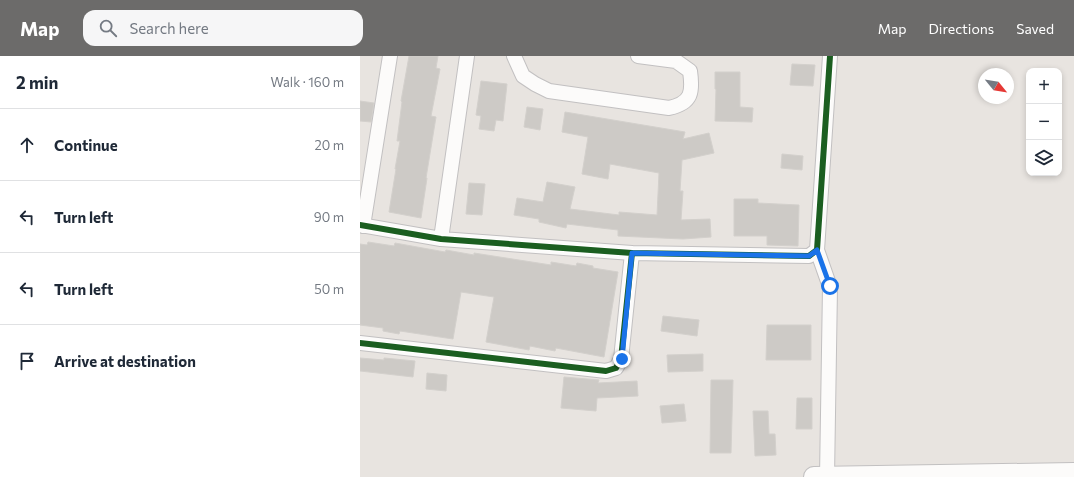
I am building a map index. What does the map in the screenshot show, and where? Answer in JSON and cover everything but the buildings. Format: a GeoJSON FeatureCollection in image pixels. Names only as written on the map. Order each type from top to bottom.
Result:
{"type":"FeatureCollection","features":[{"type":"Feature","properties":{"kind":"street"},"geometry":{"type":"LineString","coordinates":[[390,56],[362,226],[441,238],[632,253],[809,256],[817,250]]}},
{"type":"Feature","properties":{"kind":"street"},"geometry":{"type":"LineString","coordinates":[[441,238],[467,56]]}},
{"type":"Feature","properties":{"kind":"street"},"geometry":{"type":"LineString","coordinates":[[514,56],[523,76],[535,84],[549,90],[669,108],[679,106],[688,99],[692,86],[690,71],[676,61],[638,56]]}},
{"type":"Feature","properties":{"kind":"street"},"geometry":{"type":"LineString","coordinates":[[827,477],[830,286],[817,250],[830,56]]}},
{"type":"Feature","properties":{"kind":"street"},"geometry":{"type":"LineString","coordinates":[[360,343],[606,371],[616,368],[622,359],[632,253]]}},
{"type":"Feature","properties":{"kind":"street"},"geometry":{"type":"LineString","coordinates":[[814,477],[1074,473]]}},
{"type":"Feature","properties":{"kind":"cycle path"},"geometry":{"type":"LineString","coordinates":[[360,225],[441,239],[632,253],[809,256],[817,250],[830,56]]}},
{"type":"Feature","properties":{"kind":"cycle path"},"geometry":{"type":"LineString","coordinates":[[360,343],[606,371],[616,368],[621,359],[632,253]]}},
{"type":"Feature","properties":{"kind":"route"},"geometry":{"type":"LineString","coordinates":[[622,359],[632,253],[809,256],[817,250],[830,286]]}}]}
